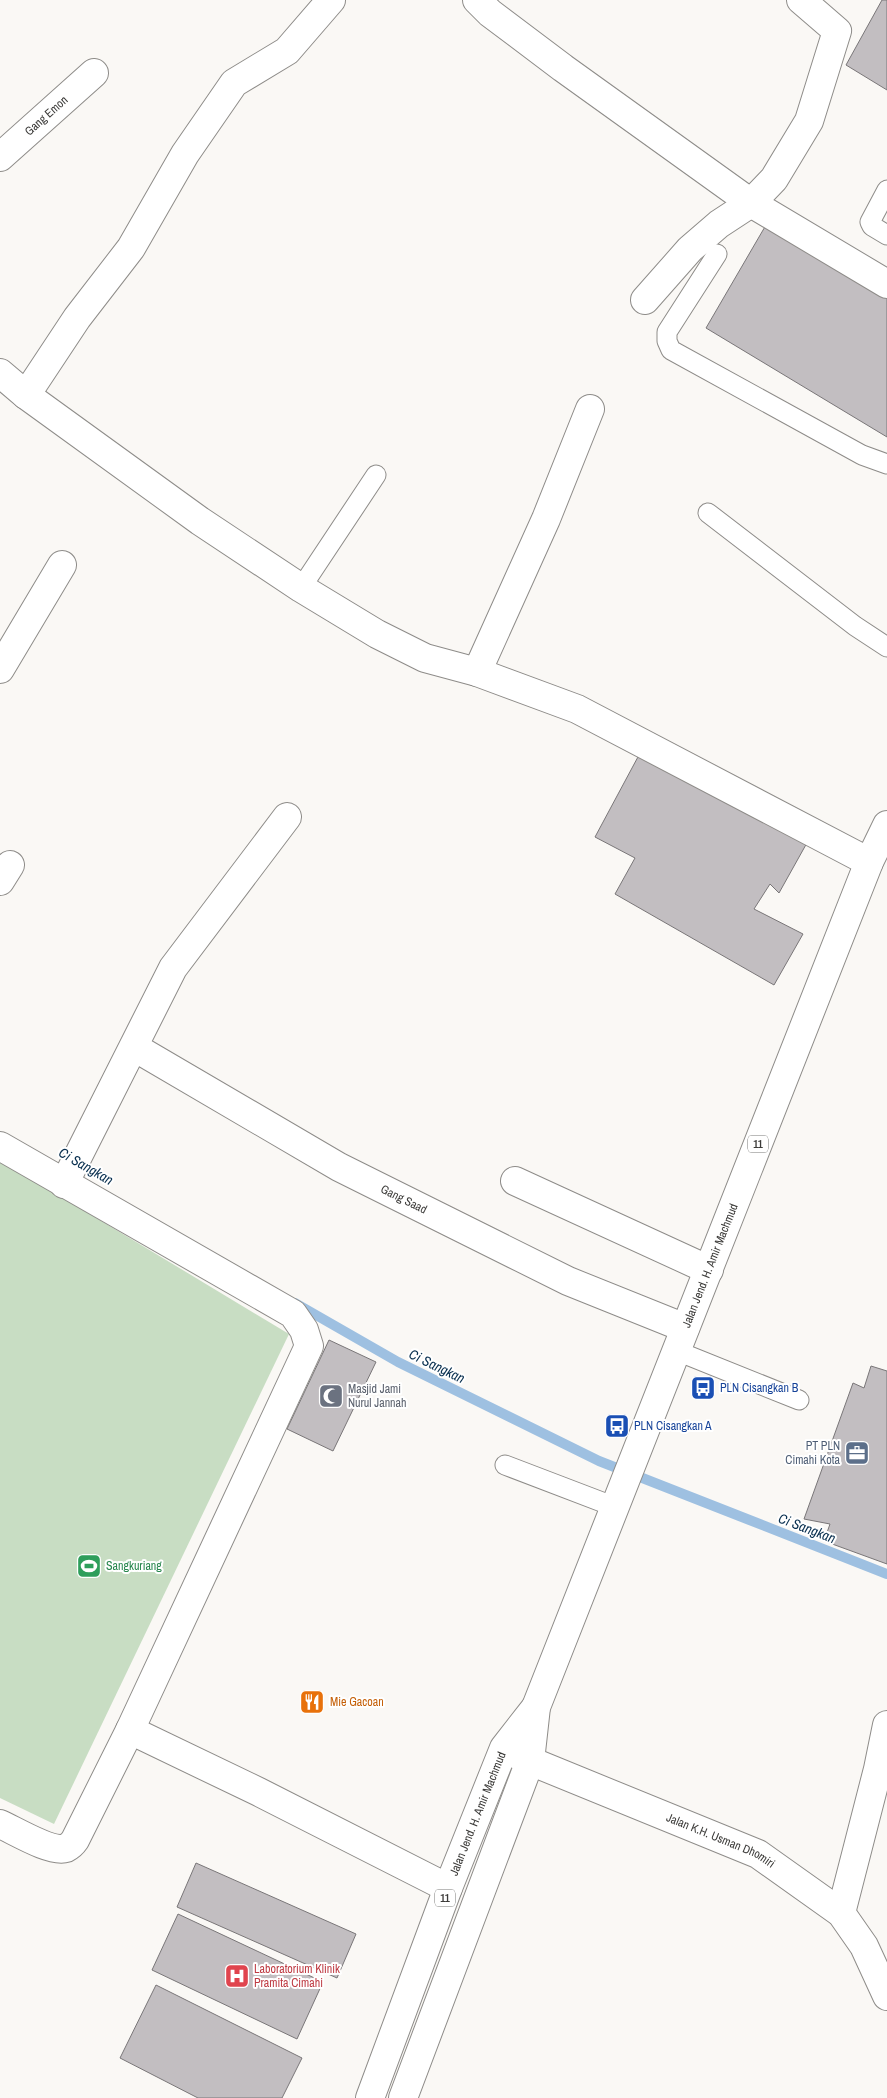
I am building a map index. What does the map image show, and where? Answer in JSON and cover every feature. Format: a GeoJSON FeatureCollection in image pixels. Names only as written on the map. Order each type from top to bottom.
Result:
{"type":"FeatureCollection","features":[{"type":"Feature","properties":{"kind":"main road"},"geometry":{"type":"LineString","coordinates":[[26,395],[77,318],[131,248],[185,154],[234,82],[287,52],[330,0]]}},
{"type":"Feature","properties":{"kind":"main road"},"geometry":{"type":"LineString","coordinates":[[477,0],[563,68],[751,203],[887,284]]}},
{"type":"Feature","properties":{"kind":"main road"},"geometry":{"type":"LineString","coordinates":[[645,300],[690,249],[719,224],[751,203],[774,179],[809,121],[837,31],[801,0]]}},
{"type":"Feature","properties":{"kind":"main road","name":"Gang Emon"},"geometry":{"type":"LineString","coordinates":[[0,157],[94,72]]}},
{"type":"Feature","properties":{"kind":"main road"},"geometry":{"type":"LineString","coordinates":[[0,373],[26,395],[200,521],[301,588],[377,634],[425,658],[477,672],[577,709],[869,862]]}},
{"type":"Feature","properties":{"kind":"main road"},"geometry":{"type":"LineString","coordinates":[[477,672],[546,518],[590,409]]}},
{"type":"Feature","properties":{"kind":"main road"},"geometry":{"type":"LineString","coordinates":[[0,669],[62,565]]}},
{"type":"Feature","properties":{"kind":"main road"},"geometry":{"type":"LineString","coordinates":[[68,1177],[173,968],[287,817]]}},
{"type":"Feature","properties":{"kind":"main road","name":"Jalan Jend. H. Amir Machmud"},"geometry":{"type":"LineString","coordinates":[[402,2098],[530,1761],[536,1707],[869,862],[887,825]]}},
{"type":"Feature","properties":{"kind":"main road","name":"Gang Saad"},"geometry":{"type":"LineString","coordinates":[[134,1047],[339,1167],[568,1280],[681,1340]]}},
{"type":"Feature","properties":{"kind":"main road"},"geometry":{"type":"LineString","coordinates":[[0,1146],[68,1177],[292,1314],[304,1330],[309,1346],[130,1730],[76,1840],[68,1847],[57,1848],[0,1824]]}},
{"type":"Feature","properties":{"kind":"main road"},"geometry":{"type":"LineString","coordinates":[[515,1181],[709,1270]]}},
{"type":"Feature","properties":{"kind":"main road","name":"Jalan Jend. H. Amir Machmud"},"geometry":{"type":"LineString","coordinates":[[370,2098],[448,1888],[504,1748],[536,1707]]}},
{"type":"Feature","properties":{"kind":"main road"},"geometry":{"type":"LineString","coordinates":[[841,1912],[878,1770],[887,1725]]}},
{"type":"Feature","properties":{"kind":"main road"},"geometry":{"type":"LineString","coordinates":[[130,1730],[259,1792],[448,1888]]}},
{"type":"Feature","properties":{"kind":"main road","name":"Jalan K.H. Usman Dhomiri"},"geometry":{"type":"LineString","coordinates":[[504,1748],[530,1761],[758,1854],[841,1912],[864,1946],[887,1996]]}},
{"type":"Feature","properties":{"kind":"lane"},"geometry":{"type":"LineString","coordinates":[[887,190],[870,222],[872,226],[887,235]]}},
{"type":"Feature","properties":{"kind":"lane"},"geometry":{"type":"LineString","coordinates":[[717,254],[667,332],[667,342],[672,350],[862,455],[887,464]]}},
{"type":"Feature","properties":{"kind":"lane"},"geometry":{"type":"LineString","coordinates":[[301,588],[376,475]]}},
{"type":"Feature","properties":{"kind":"lane"},"geometry":{"type":"LineString","coordinates":[[708,513],[855,626],[887,647]]}},
{"type":"Feature","properties":{"kind":"lane"},"geometry":{"type":"LineString","coordinates":[[681,1340],[799,1400]]}},
{"type":"Feature","properties":{"kind":"lane"},"geometry":{"type":"LineString","coordinates":[[505,1465],[624,1485]]}},
{"type":"Feature","properties":{"kind":"green space","name":"Sangkuriang"},"geometry":{"type":"Polygon","coordinates":[[[0,1160],[289,1334],[54,1824],[0,1798],[0,1160]]]}},
{"type":"Feature","properties":{"kind":"building"},"geometry":{"type":"Polygon","coordinates":[[[882,0],[887,0],[887,90],[846,65],[882,0]]]}},
{"type":"Feature","properties":{"kind":"building"},"geometry":{"type":"Polygon","coordinates":[[[766,225],[887,298],[887,437],[706,328],[766,225]]]}},
{"type":"Feature","properties":{"kind":"building"},"geometry":{"type":"Polygon","coordinates":[[[639,755],[808,841],[779,893],[770,884],[754,909],[803,934],[774,985],[615,894],[635,858],[595,837],[639,755]]]}},
{"type":"Feature","properties":{"kind":"building","name":"Masjid Jami Nurul Jannah"},"geometry":{"type":"Polygon","coordinates":[[[329,1340],[376,1362],[333,1451],[287,1429],[329,1340]]]}},
{"type":"Feature","properties":{"kind":"building","name":"PT PLN Cimahi Kota"},"geometry":{"type":"Polygon","coordinates":[[[871,1366],[887,1371],[887,1564],[824,1541],[830,1524],[804,1519],[853,1383],[864,1388],[871,1366]]]}},
{"type":"Feature","properties":{"kind":"building"},"geometry":{"type":"Polygon","coordinates":[[[196,1863],[356,1934],[337,1978],[177,1907],[196,1863]]]}},
{"type":"Feature","properties":{"kind":"building","name":"Laboratorium Klinik Pramita Cimahi"},"geometry":{"type":"Polygon","coordinates":[[[178,1914],[323,1982],[297,2039],[152,1970],[178,1914]]]}},
{"type":"Feature","properties":{"kind":"building"},"geometry":{"type":"Polygon","coordinates":[[[156,1985],[302,2058],[282,2098],[198,2098],[120,2058],[156,1985]]]}},
{"type":"Feature","properties":{"kind":"waterway","name":"Ci Sangkan"},"geometry":{"type":"LineString","coordinates":[[295,1303],[398,1362],[599,1461],[887,1574]]}},
{"type":"Feature","properties":{"kind":"place","name":"PLN Cisangkan B"},"geometry":{"type":"Point","coordinates":[703,1388]}},
{"type":"Feature","properties":{"kind":"place","name":"Masjid Jami Nurul Jannah"},"geometry":{"type":"Point","coordinates":[331,1396]}},
{"type":"Feature","properties":{"kind":"place","name":"PLN Cisangkan A"},"geometry":{"type":"Point","coordinates":[617,1426]}},
{"type":"Feature","properties":{"kind":"place","name":"PT PLN Cimahi Kota"},"geometry":{"type":"Point","coordinates":[857,1453]}},
{"type":"Feature","properties":{"kind":"place","name":"Sangkuriang"},"geometry":{"type":"Point","coordinates":[89,1566]}},
{"type":"Feature","properties":{"kind":"place","name":"Mie Gacoan"},"geometry":{"type":"Point","coordinates":[312,1702]}},
{"type":"Feature","properties":{"kind":"place","name":"Laboratorium Klinik Pramita Cimahi"},"geometry":{"type":"Point","coordinates":[237,1976]}}]}
